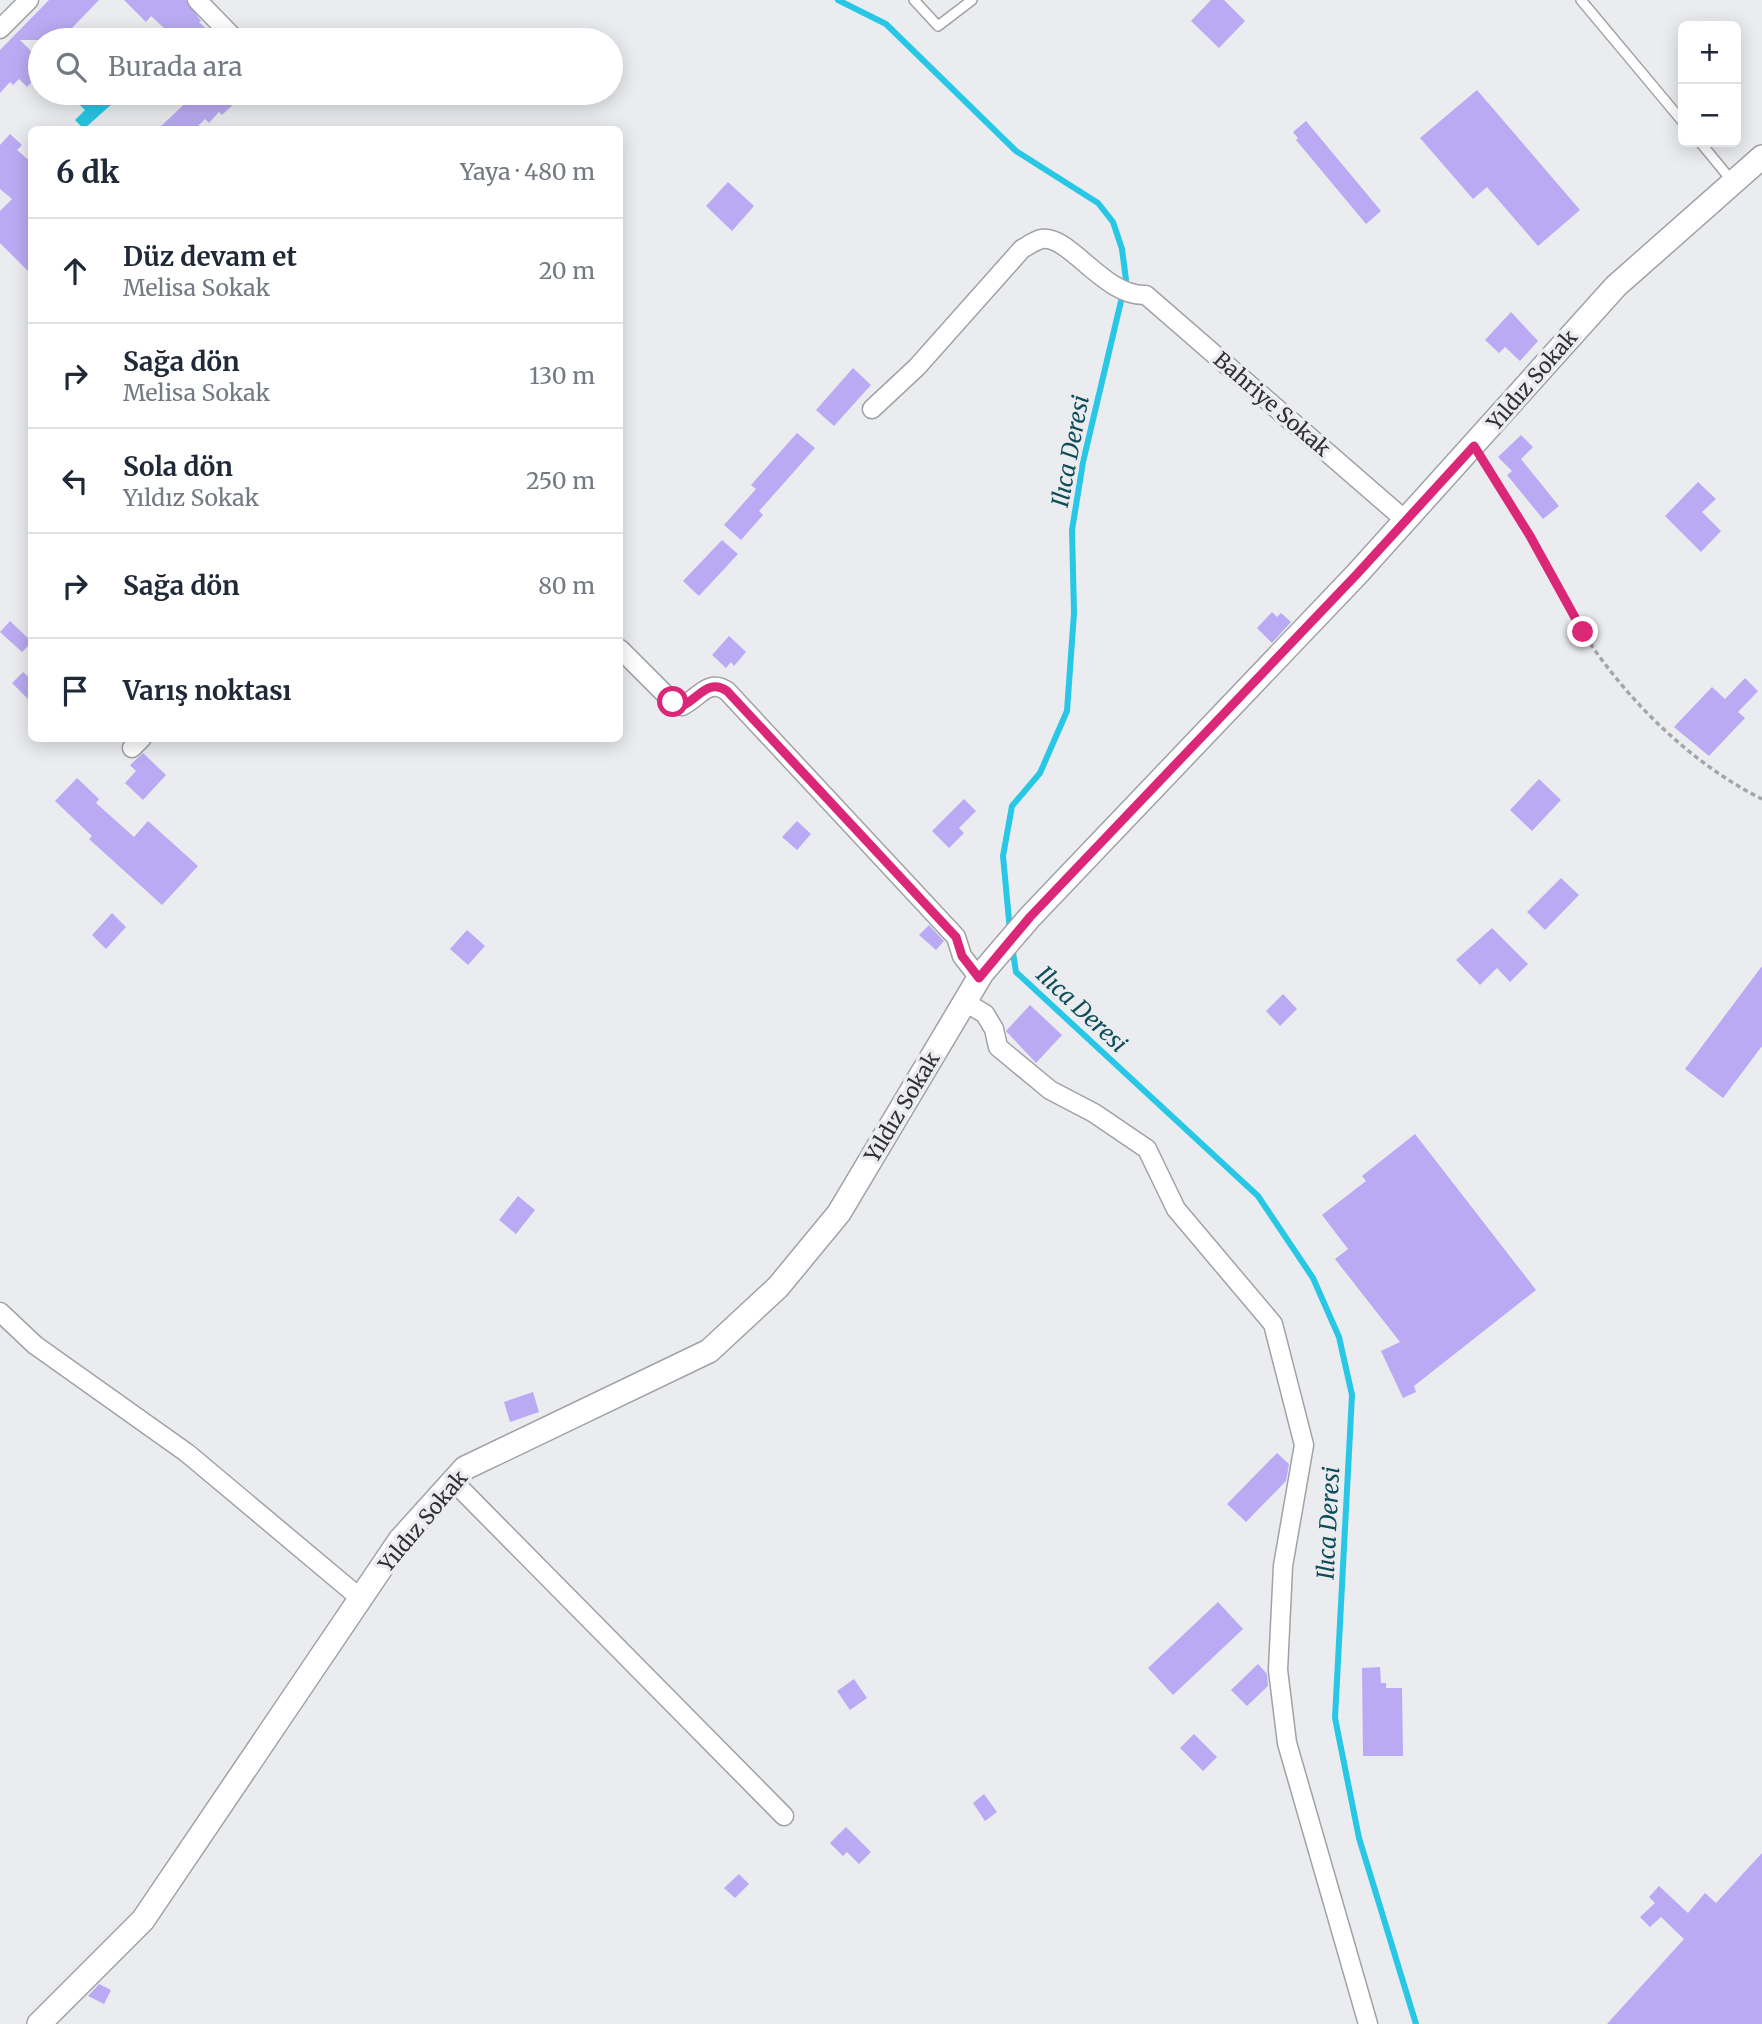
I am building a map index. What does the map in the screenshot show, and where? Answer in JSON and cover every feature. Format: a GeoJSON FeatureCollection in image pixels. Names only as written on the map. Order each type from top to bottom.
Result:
{"type":"FeatureCollection","features":[{"type":"Feature","properties":{"kind":"street"},"geometry":{"type":"LineString","coordinates":[[0,29],[29,0]]}},
{"type":"Feature","properties":{"kind":"street"},"geometry":{"type":"LineString","coordinates":[[197,0],[224,28]]}},
{"type":"Feature","properties":{"kind":"street","name":"Yıldız Sokak"},"geometry":{"type":"LineString","coordinates":[[39,2024],[143,1920],[400,1540],[453,1481],[465,1468],[709,1351],[778,1287],[839,1213],[981,975],[1030,917],[1474,446],[1616,286],[1762,157]]}},
{"type":"Feature","properties":{"kind":"street","name":"Bahriye Sokak"},"geometry":{"type":"LineString","coordinates":[[872,409],[917,367],[1022,249],[1041,239],[1056,240],[1103,280],[1137,295],[1146,295],[1405,520]]}},
{"type":"Feature","properties":{"kind":"street"},"geometry":{"type":"LineString","coordinates":[[623,652],[673,702],[682,706],[710,686],[719,686],[727,691],[956,937],[962,956],[981,975]]}},
{"type":"Feature","properties":{"kind":"street"},"geometry":{"type":"LineString","coordinates":[[965,1002],[985,1014],[994,1029],[998,1047],[1050,1090],[1094,1114],[1147,1149],[1175,1209],[1273,1324],[1304,1445],[1283,1566],[1278,1670],[1287,1743],[1368,2024]]}},
{"type":"Feature","properties":{"kind":"street"},"geometry":{"type":"LineString","coordinates":[[0,1312],[35,1345],[187,1453],[360,1598]]}},
{"type":"Feature","properties":{"kind":"street"},"geometry":{"type":"LineString","coordinates":[[453,1481],[784,1816]]}},
{"type":"Feature","properties":{"kind":"lane"},"geometry":{"type":"LineString","coordinates":[[914,0],[938,26],[972,0]]}},
{"type":"Feature","properties":{"kind":"lane"},"geometry":{"type":"LineString","coordinates":[[1581,0],[1678,116]]}},
{"type":"Feature","properties":{"kind":"lane"},"geometry":{"type":"LineString","coordinates":[[1704,147],[1732,181]]}},
{"type":"Feature","properties":{"kind":"path"},"geometry":{"type":"LineString","coordinates":[[1474,446],[1524,524],[1583,632],[1618,680],[1675,741],[1762,799]]}},
{"type":"Feature","properties":{"kind":"water"},"geometry":{"type":"Polygon","coordinates":[[[80,105],[111,105],[87,126],[81,126],[75,120],[85,110],[80,105]]]}},
{"type":"Feature","properties":{"kind":"building"},"geometry":{"type":"Polygon","coordinates":[[[49,0],[99,0],[72,28],[28,28],[28,40],[20,40],[28,48],[27,87],[19,79],[13,85],[10,82],[0,93],[0,50],[49,0]]]}},
{"type":"Feature","properties":{"kind":"building"},"geometry":{"type":"Polygon","coordinates":[[[124,0],[186,0],[205,28],[164,28],[151,16],[146,22],[124,0]]]}},
{"type":"Feature","properties":{"kind":"building"},"geometry":{"type":"Polygon","coordinates":[[[1211,0],[1224,0],[1245,21],[1219,48],[1191,21],[1211,0]]]}},
{"type":"Feature","properties":{"kind":"building"},"geometry":{"type":"Polygon","coordinates":[[[1477,90],[1580,210],[1538,246],[1487,187],[1473,199],[1420,138],[1477,90]]]}},
{"type":"Feature","properties":{"kind":"building"},"geometry":{"type":"Polygon","coordinates":[[[183,105],[232,105],[222,115],[219,112],[209,123],[205,119],[198,126],[161,126],[183,105]]]}},
{"type":"Feature","properties":{"kind":"building"},"geometry":{"type":"Polygon","coordinates":[[[1306,121],[1381,211],[1366,224],[1296,140],[1298,138],[1293,132],[1306,121]]]}},
{"type":"Feature","properties":{"kind":"building"},"geometry":{"type":"Polygon","coordinates":[[[10,134],[22,145],[17,150],[28,160],[28,271],[0,243],[0,211],[12,199],[0,189],[0,145],[10,134]]]}},
{"type":"Feature","properties":{"kind":"building"},"geometry":{"type":"Polygon","coordinates":[[[728,182],[754,206],[732,231],[706,206],[728,182]]]}},
{"type":"Feature","properties":{"kind":"building"},"geometry":{"type":"Polygon","coordinates":[[[1511,312],[1538,341],[1520,361],[1505,347],[1499,353],[1485,340],[1511,312]]]}},
{"type":"Feature","properties":{"kind":"building"},"geometry":{"type":"Polygon","coordinates":[[[853,368],[871,385],[834,426],[816,410],[853,368]]]}},
{"type":"Feature","properties":{"kind":"building"},"geometry":{"type":"Polygon","coordinates":[[[797,433],[815,448],[759,511],[763,515],[741,540],[724,525],[756,489],[751,485],[797,433]]]}},
{"type":"Feature","properties":{"kind":"building"},"geometry":{"type":"Polygon","coordinates":[[[1521,435],[1533,447],[1521,459],[1559,506],[1543,519],[1507,475],[1512,471],[1498,457],[1521,435]]]}},
{"type":"Feature","properties":{"kind":"building"},"geometry":{"type":"Polygon","coordinates":[[[1698,482],[1716,499],[1702,512],[1721,531],[1701,552],[1665,516],[1698,482]]]}},
{"type":"Feature","properties":{"kind":"building"},"geometry":{"type":"Polygon","coordinates":[[[722,540],[738,554],[699,596],[683,581],[722,540]]]}},
{"type":"Feature","properties":{"kind":"building"},"geometry":{"type":"Polygon","coordinates":[[[1272,612],[1277,617],[1281,613],[1291,622],[1272,643],[1257,628],[1272,612]]]}},
{"type":"Feature","properties":{"kind":"building"},"geometry":{"type":"Polygon","coordinates":[[[10,621],[28,638],[28,646],[22,652],[0,632],[10,621]]]}},
{"type":"Feature","properties":{"kind":"building"},"geometry":{"type":"Polygon","coordinates":[[[729,636],[746,652],[734,666],[731,662],[726,668],[712,655],[729,636]]]}},
{"type":"Feature","properties":{"kind":"building"},"geometry":{"type":"Polygon","coordinates":[[[23,672],[28,676],[28,699],[12,683],[23,672]]]}},
{"type":"Feature","properties":{"kind":"building"},"geometry":{"type":"Polygon","coordinates":[[[1745,678],[1758,691],[1738,712],[1745,718],[1709,756],[1674,727],[1712,687],[1725,699],[1745,678]]]}},
{"type":"Feature","properties":{"kind":"building"},"geometry":{"type":"Polygon","coordinates":[[[143,753],[166,775],[143,800],[125,783],[136,771],[130,765],[143,753]]]}},
{"type":"Feature","properties":{"kind":"building"},"geometry":{"type":"Polygon","coordinates":[[[77,778],[99,799],[96,803],[134,837],[148,821],[198,866],[162,905],[89,839],[92,836],[55,801],[77,778]]]}},
{"type":"Feature","properties":{"kind":"building"},"geometry":{"type":"Polygon","coordinates":[[[1539,779],[1561,800],[1532,831],[1510,810],[1539,779]]]}},
{"type":"Feature","properties":{"kind":"building"},"geometry":{"type":"Polygon","coordinates":[[[964,799],[976,811],[959,828],[964,833],[949,848],[932,831],[964,799]]]}},
{"type":"Feature","properties":{"kind":"building"},"geometry":{"type":"Polygon","coordinates":[[[797,821],[811,834],[797,850],[782,837],[797,821]]]}},
{"type":"Feature","properties":{"kind":"building"},"geometry":{"type":"Polygon","coordinates":[[[1561,878],[1579,895],[1545,930],[1527,912],[1561,878]]]}},
{"type":"Feature","properties":{"kind":"building"},"geometry":{"type":"Polygon","coordinates":[[[112,913],[126,927],[106,949],[92,935],[112,913]]]}},
{"type":"Feature","properties":{"kind":"building"},"geometry":{"type":"Polygon","coordinates":[[[929,925],[944,941],[936,950],[919,935],[929,925]]]}},
{"type":"Feature","properties":{"kind":"building"},"geometry":{"type":"Polygon","coordinates":[[[1492,928],[1528,964],[1510,982],[1497,968],[1480,985],[1456,960],[1492,928]]]}},
{"type":"Feature","properties":{"kind":"building"},"geometry":{"type":"Polygon","coordinates":[[[467,930],[485,946],[468,965],[450,949],[467,930]]]}},
{"type":"Feature","properties":{"kind":"building"},"geometry":{"type":"Polygon","coordinates":[[[1762,966],[1762,1046],[1723,1098],[1685,1069],[1762,966]]]}},
{"type":"Feature","properties":{"kind":"building"},"geometry":{"type":"Polygon","coordinates":[[[1283,994],[1297,1009],[1280,1026],[1266,1011],[1283,994]]]}},
{"type":"Feature","properties":{"kind":"building"},"geometry":{"type":"Polygon","coordinates":[[[1030,1005],[1062,1035],[1036,1063],[1006,1031],[1030,1005]]]}},
{"type":"Feature","properties":{"kind":"building"},"geometry":{"type":"Polygon","coordinates":[[[1415,1134],[1536,1290],[1414,1386],[1416,1392],[1403,1398],[1381,1351],[1400,1342],[1335,1259],[1348,1249],[1322,1215],[1366,1181],[1362,1176],[1415,1134]]]}},
{"type":"Feature","properties":{"kind":"building"},"geometry":{"type":"Polygon","coordinates":[[[518,1196],[535,1210],[516,1234],[499,1220],[518,1196]]]}},
{"type":"Feature","properties":{"kind":"building"},"geometry":{"type":"Polygon","coordinates":[[[533,1392],[539,1412],[510,1422],[504,1402],[533,1392]]]}},
{"type":"Feature","properties":{"kind":"building"},"geometry":{"type":"Polygon","coordinates":[[[1277,1453],[1289,1464],[1286,1481],[1246,1522],[1227,1504],[1277,1453]]]}},
{"type":"Feature","properties":{"kind":"building"},"geometry":{"type":"Polygon","coordinates":[[[1218,1602],[1243,1629],[1173,1695],[1148,1668],[1218,1602]]]}},
{"type":"Feature","properties":{"kind":"building"},"geometry":{"type":"Polygon","coordinates":[[[1258,1664],[1267,1674],[1268,1686],[1247,1706],[1231,1690],[1258,1664]]]}},
{"type":"Feature","properties":{"kind":"building"},"geometry":{"type":"Polygon","coordinates":[[[1380,1667],[1381,1683],[1386,1683],[1386,1688],[1402,1688],[1403,1756],[1363,1756],[1362,1668],[1380,1667]]]}},
{"type":"Feature","properties":{"kind":"building"},"geometry":{"type":"Polygon","coordinates":[[[854,1679],[867,1698],[850,1710],[837,1691],[854,1679]]]}},
{"type":"Feature","properties":{"kind":"building"},"geometry":{"type":"Polygon","coordinates":[[[1194,1734],[1217,1757],[1203,1771],[1180,1748],[1194,1734]]]}},
{"type":"Feature","properties":{"kind":"building"},"geometry":{"type":"Polygon","coordinates":[[[984,1794],[997,1812],[985,1821],[973,1803],[984,1794]]]}},
{"type":"Feature","properties":{"kind":"building"},"geometry":{"type":"Polygon","coordinates":[[[846,1827],[871,1852],[859,1864],[847,1852],[843,1856],[830,1843],[846,1827]]]}},
{"type":"Feature","properties":{"kind":"building"},"geometry":{"type":"Polygon","coordinates":[[[1762,1853],[1762,2024],[1607,2024],[1684,1939],[1661,1917],[1650,1927],[1640,1917],[1655,1903],[1649,1897],[1659,1886],[1688,1913],[1705,1893],[1716,1903],[1762,1853]]]}},
{"type":"Feature","properties":{"kind":"building"},"geometry":{"type":"Polygon","coordinates":[[[739,1874],[749,1884],[735,1898],[724,1888],[739,1874]]]}},
{"type":"Feature","properties":{"kind":"building"},"geometry":{"type":"Polygon","coordinates":[[[99,1984],[111,1990],[104,2004],[88,1996],[99,1984]]]}},
{"type":"Feature","properties":{"kind":"waterway","name":"Ilıca Deresi"},"geometry":{"type":"LineString","coordinates":[[838,0],[886,24],[1016,151],[1098,203],[1113,222],[1122,249],[1126,280],[1083,462],[1072,530],[1074,613],[1067,711],[1040,773],[1012,806],[1003,856],[1010,931]]}},
{"type":"Feature","properties":{"kind":"waterway","name":"Ilıca Deresi"},"geometry":{"type":"LineString","coordinates":[[1012,946],[1016,972],[1258,1196],[1313,1278],[1339,1337],[1352,1395],[1335,1718],[1359,1838],[1416,2024]]}},
{"type":"Feature","properties":{"kind":"route"},"geometry":{"type":"LineString","coordinates":[[673,702],[682,706],[710,686],[719,686],[727,691],[956,937],[962,956],[979,978],[1030,917],[1357,574],[1474,446],[1503,489],[1583,632]]}}]}
